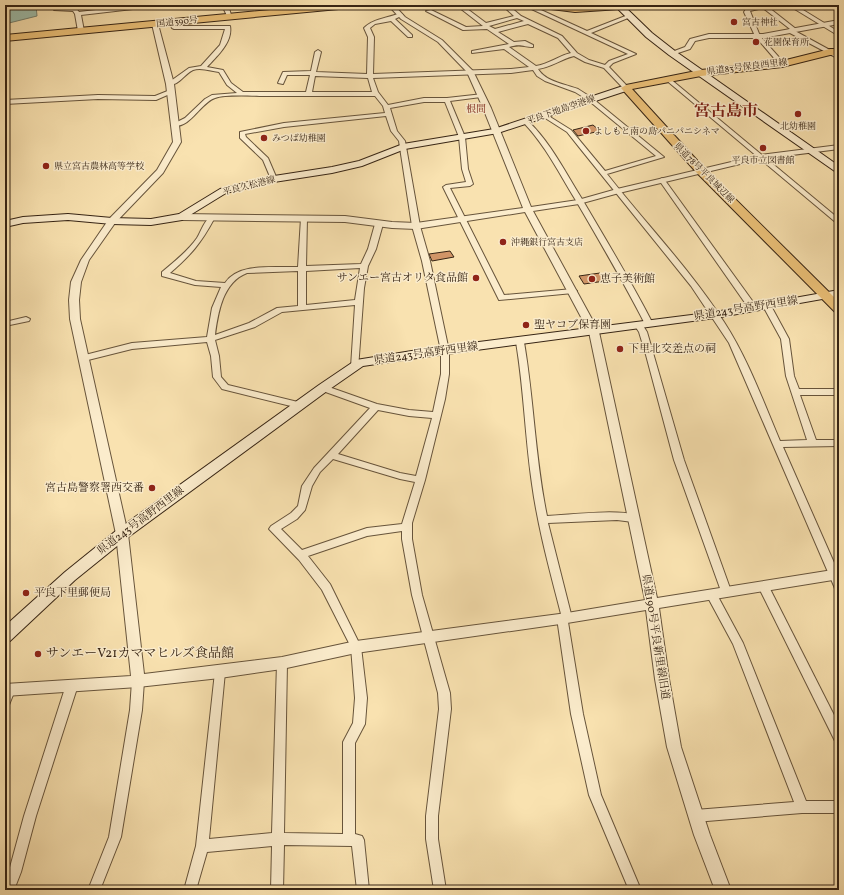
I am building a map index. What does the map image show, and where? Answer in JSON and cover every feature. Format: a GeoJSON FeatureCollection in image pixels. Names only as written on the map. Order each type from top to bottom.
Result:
{"type":"FeatureCollection","features":[{"type":"Feature","properties":{"kind":"highway","name":"国道390号"},"geometry":{"type":"LineString","coordinates":[[5,38],[349,5]]}},
{"type":"Feature","properties":{"kind":"highway"},"geometry":{"type":"LineString","coordinates":[[543,5],[575,9],[621,5]]}},
{"type":"Feature","properties":{"kind":"main road"},"geometry":{"type":"LineString","coordinates":[[621,5],[630,16],[672,53],[839,170]]}},
{"type":"Feature","properties":{"kind":"main road","name":"県道83号保良西里線"},"geometry":{"type":"LineString","coordinates":[[701,73],[782,64],[834,52]]}},
{"type":"Feature","properties":{"kind":"main road"},"geometry":{"type":"LineString","coordinates":[[626,88],[701,73]]}},
{"type":"Feature","properties":{"kind":"main road","name":"平良下地島空港線"},"geometry":{"type":"LineString","coordinates":[[495,131],[545,116],[590,99],[626,88]]}},
{"type":"Feature","properties":{"kind":"main road","name":"県道78号平良城辺線"},"geometry":{"type":"LineString","coordinates":[[626,88],[701,171],[839,309]]}},
{"type":"Feature","properties":{"kind":"main road","name":"平良久松港線"},"geometry":{"type":"LineString","coordinates":[[5,224],[23,220],[68,217],[112,221],[151,222],[182,217],[222,191],[274,179],[362,163],[403,147],[495,131]]}},
{"type":"Feature","properties":{"kind":"main road","name":"県道243号高野西里線"},"geometry":{"type":"LineString","coordinates":[[5,636],[70,576],[122,534],[323,388],[360,364],[381,359],[520,342],[715,315],[839,293]]}},
{"type":"Feature","properties":{"kind":"street"},"geometry":{"type":"LineString","coordinates":[[52,5],[56,9],[73,8],[78,14],[81,31]]}},
{"type":"Feature","properties":{"kind":"street"},"geometry":{"type":"LineString","coordinates":[[78,14],[150,5]]}},
{"type":"Feature","properties":{"kind":"street"},"geometry":{"type":"LineString","coordinates":[[226,5],[230,17]]}},
{"type":"Feature","properties":{"kind":"street","name":"県道190号平良新里線旧道"},"geometry":{"type":"LineString","coordinates":[[391,5],[396,17],[440,41],[470,72],[482,95],[495,131],[528,210],[574,291],[594,332],[602,361],[610,410],[652,604],[662,679],[674,747],[696,816],[723,890]]}},
{"type":"Feature","properties":{"kind":"street"},"geometry":{"type":"LineString","coordinates":[[459,5],[513,44]]}},
{"type":"Feature","properties":{"kind":"street"},"geometry":{"type":"LineString","coordinates":[[505,5],[528,22],[560,37],[575,54],[587,61],[606,67],[626,88]]}},
{"type":"Feature","properties":{"kind":"street"},"geometry":{"type":"LineString","coordinates":[[526,5],[633,54],[610,62],[606,67]]}},
{"type":"Feature","properties":{"kind":"street"},"geometry":{"type":"LineString","coordinates":[[782,64],[758,36],[747,12],[748,10],[766,5],[792,31],[834,52],[839,57]]}},
{"type":"Feature","properties":{"kind":"street"},"geometry":{"type":"LineString","coordinates":[[791,5],[839,34]]}},
{"type":"Feature","properties":{"kind":"street"},"geometry":{"type":"LineString","coordinates":[[429,11],[465,29],[487,26],[519,16]]}},
{"type":"Feature","properties":{"kind":"street"},"geometry":{"type":"LineString","coordinates":[[586,33],[630,16]]}},
{"type":"Feature","properties":{"kind":"street"},"geometry":{"type":"LineString","coordinates":[[410,36],[396,17],[370,24],[367,28],[372,42],[370,76],[376,94],[388,110],[394,131],[402,141],[416,226],[429,275],[445,351],[445,374],[437,415],[420,480],[410,509],[407,527],[407,539],[417,595],[444,693],[445,709],[432,816],[432,839],[440,890]]}},
{"type":"Feature","properties":{"kind":"street"},"geometry":{"type":"LineString","coordinates":[[172,22],[174,27],[228,27],[228,35],[220,50],[202,68]]}},
{"type":"Feature","properties":{"kind":"street"},"geometry":{"type":"LineString","coordinates":[[495,31],[528,22]]}},
{"type":"Feature","properties":{"kind":"street"},"geometry":{"type":"LineString","coordinates":[[672,53],[688,48],[692,40],[701,36],[758,36],[839,22]]}},
{"type":"Feature","properties":{"kind":"street"},"geometry":{"type":"LineString","coordinates":[[94,890],[114,837],[136,710],[138,681],[122,534],[76,319],[74,300],[76,282],[85,260],[112,221],[160,171],[177,142],[170,88],[155,24]]}},
{"type":"Feature","properties":{"kind":"street"},"geometry":{"type":"LineString","coordinates":[[474,52],[505,47],[513,44],[525,43],[531,46]]}},
{"type":"Feature","properties":{"kind":"street"},"geometry":{"type":"LineString","coordinates":[[505,47],[535,68],[539,75],[547,80],[577,91],[590,99],[661,157],[604,173]]}},
{"type":"Feature","properties":{"kind":"street"},"geometry":{"type":"LineString","coordinates":[[309,94],[318,52]]}},
{"type":"Feature","properties":{"kind":"street"},"geometry":{"type":"LineString","coordinates":[[281,83],[285,73],[370,76],[511,71],[535,68],[556,62],[561,57],[575,54]]}},
{"type":"Feature","properties":{"kind":"street"},"geometry":{"type":"LineString","coordinates":[[5,102],[98,97],[156,98],[170,88],[191,69],[202,68],[221,71],[229,84],[242,94]]}},
{"type":"Feature","properties":{"kind":"street"},"geometry":{"type":"LineString","coordinates":[[668,79],[839,223]]}},
{"type":"Feature","properties":{"kind":"street"},"geometry":{"type":"LineString","coordinates":[[175,125],[187,119],[207,100],[214,96],[242,94],[376,94]]}},
{"type":"Feature","properties":{"kind":"street"},"geometry":{"type":"LineString","coordinates":[[274,179],[266,159],[243,138],[242,133],[388,110],[424,100],[447,100],[482,95]]}},
{"type":"Feature","properties":{"kind":"street"},"geometry":{"type":"LineString","coordinates":[[447,100],[462,137],[465,169],[470,184],[446,187],[502,298],[574,291]]}},
{"type":"Feature","properties":{"kind":"street"},"geometry":{"type":"LineString","coordinates":[[6,694],[72,685],[138,681],[220,672],[282,663],[356,647],[564,618],[726,591],[837,578],[776,444],[733,344],[715,315],[673,257],[569,131],[545,116]]}},
{"type":"Feature","properties":{"kind":"street"},"geometry":{"type":"LineString","coordinates":[[526,122],[538,134],[546,146],[624,276],[644,325],[643,332],[679,460],[726,591]]}},
{"type":"Feature","properties":{"kind":"street"},"geometry":{"type":"LineString","coordinates":[[182,217],[211,219],[345,219],[379,224],[416,226],[579,202],[617,191],[761,157],[839,147]]}},
{"type":"Feature","properties":{"kind":"street"},"geometry":{"type":"LineString","coordinates":[[662,180],[753,308]]}},
{"type":"Feature","properties":{"kind":"street"},"geometry":{"type":"LineString","coordinates":[[302,308],[304,218]]}},
{"type":"Feature","properties":{"kind":"street"},"geometry":{"type":"LineString","coordinates":[[211,219],[200,238],[185,256],[165,274],[195,283],[225,285]]}},
{"type":"Feature","properties":{"kind":"street"},"geometry":{"type":"LineString","coordinates":[[355,367],[359,302],[364,266],[372,249],[379,224]]}},
{"type":"Feature","properties":{"kind":"street"},"geometry":{"type":"LineString","coordinates":[[300,405],[226,387],[219,383],[215,354],[211,339],[215,315],[225,285],[236,274],[241,272],[364,266]]}},
{"type":"Feature","properties":{"kind":"street"},"geometry":{"type":"LineString","coordinates":[[84,358],[132,346],[211,339],[252,325],[280,310],[359,302]]}},
{"type":"Feature","properties":{"kind":"street"},"geometry":{"type":"LineString","coordinates":[[767,306],[785,339],[790,376],[812,443]]}},
{"type":"Feature","properties":{"kind":"street"},"geometry":{"type":"LineString","coordinates":[[5,324],[26,319]]}},
{"type":"Feature","properties":{"kind":"street"},"geometry":{"type":"LineString","coordinates":[[520,342],[526,379],[534,466],[543,520],[564,618],[577,714],[595,795],[635,890]]}},
{"type":"Feature","properties":{"kind":"street"},"geometry":{"type":"LineString","coordinates":[[323,388],[376,407],[410,413],[437,415]]}},
{"type":"Feature","properties":{"kind":"street"},"geometry":{"type":"LineString","coordinates":[[796,392],[839,392]]}},
{"type":"Feature","properties":{"kind":"street"},"geometry":{"type":"LineString","coordinates":[[349,840],[349,742],[359,724],[361,698],[356,647],[326,587],[300,554],[274,529],[294,516],[302,507],[306,486],[317,470],[376,407]]}},
{"type":"Feature","properties":{"kind":"street"},"geometry":{"type":"LineString","coordinates":[[776,444],[839,443]]}},
{"type":"Feature","properties":{"kind":"street"},"geometry":{"type":"LineString","coordinates":[[331,455],[400,476],[420,480]]}},
{"type":"Feature","properties":{"kind":"street"},"geometry":{"type":"LineString","coordinates":[[543,520],[617,516],[633,518]]}},
{"type":"Feature","properties":{"kind":"street"},"geometry":{"type":"LineString","coordinates":[[300,554],[367,532],[407,527]]}},
{"type":"Feature","properties":{"kind":"street"},"geometry":{"type":"LineString","coordinates":[[763,586],[839,737]]}},
{"type":"Feature","properties":{"kind":"street"},"geometry":{"type":"LineString","coordinates":[[711,594],[738,644],[802,807]]}},
{"type":"Feature","properties":{"kind":"street"},"geometry":{"type":"LineString","coordinates":[[277,890],[282,663]]}},
{"type":"Feature","properties":{"kind":"street"},"geometry":{"type":"LineString","coordinates":[[190,890],[202,846],[220,672]]}},
{"type":"Feature","properties":{"kind":"street"},"geometry":{"type":"LineString","coordinates":[[7,890],[16,872],[30,816],[72,685]]}},
{"type":"Feature","properties":{"kind":"street"},"geometry":{"type":"LineString","coordinates":[[696,816],[802,807],[839,807]]}},
{"type":"Feature","properties":{"kind":"street"},"geometry":{"type":"LineString","coordinates":[[202,846],[278,839],[358,840],[363,890]]}},
{"type":"Feature","properties":{"kind":"shaded area"},"geometry":{"type":"Polygon","coordinates":[[[5,5],[36,5],[37,16],[5,24],[5,5]]]}},
{"type":"Feature","properties":{"kind":"building","name":"よしもと南の島パニパニシネマ"},"geometry":{"type":"Polygon","coordinates":[[[593,125],[600,131],[578,136],[573,130],[593,125]]]}},
{"type":"Feature","properties":{"kind":"building"},"geometry":{"type":"Polygon","coordinates":[[[450,251],[454,257],[432,261],[429,254],[450,251]]]}},
{"type":"Feature","properties":{"kind":"building","name":"恵子美術館"},"geometry":{"type":"Polygon","coordinates":[[[600,273],[605,281],[584,284],[579,276],[600,273]]]}},
{"type":"Feature","properties":{"kind":"place","name":"宮古神社"},"geometry":{"type":"Point","coordinates":[734,22]}},
{"type":"Feature","properties":{"kind":"place","name":"花園保育所"},"geometry":{"type":"Point","coordinates":[756,42]}},
{"type":"Feature","properties":{"kind":"place","name":"北幼稚園"},"geometry":{"type":"Point","coordinates":[798,114]}},
{"type":"Feature","properties":{"kind":"place","name":"よしもと南の島パニパニシネマ"},"geometry":{"type":"Point","coordinates":[586,131]}},
{"type":"Feature","properties":{"kind":"place","name":"みつば幼稚園"},"geometry":{"type":"Point","coordinates":[264,138]}},
{"type":"Feature","properties":{"kind":"place","name":"平良市立図書館"},"geometry":{"type":"Point","coordinates":[763,148]}},
{"type":"Feature","properties":{"kind":"place","name":"県立宮古農林高等学校"},"geometry":{"type":"Point","coordinates":[46,166]}},
{"type":"Feature","properties":{"kind":"place","name":"沖縄銀行宮古支店"},"geometry":{"type":"Point","coordinates":[503,242]}},
{"type":"Feature","properties":{"kind":"place","name":"サンエー宮古オリタ食品館"},"geometry":{"type":"Point","coordinates":[476,278]}},
{"type":"Feature","properties":{"kind":"place","name":"恵子美術館"},"geometry":{"type":"Point","coordinates":[592,279]}},
{"type":"Feature","properties":{"kind":"place","name":"聖ヤコブ保育園"},"geometry":{"type":"Point","coordinates":[526,325]}},
{"type":"Feature","properties":{"kind":"place","name":"下里北交差点の祠"},"geometry":{"type":"Point","coordinates":[620,349]}},
{"type":"Feature","properties":{"kind":"place","name":"宮古島警察署西交番"},"geometry":{"type":"Point","coordinates":[152,488]}},
{"type":"Feature","properties":{"kind":"place","name":"平良下里郵便局"},"geometry":{"type":"Point","coordinates":[26,593]}},
{"type":"Feature","properties":{"kind":"place","name":"サンエーV21カママヒルズ食品館"},"geometry":{"type":"Point","coordinates":[38,654]}},
{"type":"Feature","properties":{"kind":"district","name":"根間"},"geometry":{"type":"Point","coordinates":[476,109]}},
{"type":"Feature","properties":{"kind":"district","name":"宮古島市"},"geometry":{"type":"Point","coordinates":[726,112]}}]}
